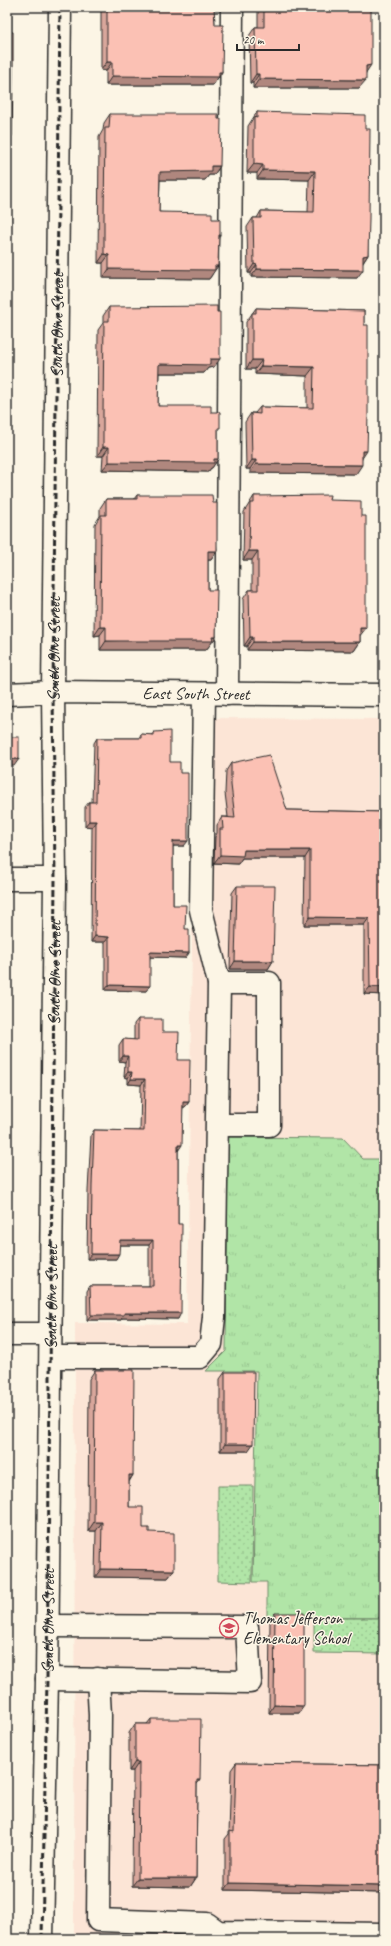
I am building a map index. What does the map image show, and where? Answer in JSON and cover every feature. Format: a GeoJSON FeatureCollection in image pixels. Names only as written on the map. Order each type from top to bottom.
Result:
{"type":"FeatureCollection","features":[{"type":"Feature","properties":{"kind":"street","name":"South Olive Street"},"geometry":{"type":"LineString","coordinates":[[42,1939],[48,1678],[51,1357],[55,879],[53,692],[60,7]]}},
{"type":"Feature","properties":{"kind":"street"},"geometry":{"type":"LineString","coordinates":[[227,694],[232,7]]}},
{"type":"Feature","properties":{"kind":"street","name":"East South Street"},"geometry":{"type":"LineString","coordinates":[[7,694],[53,692],[384,695]]}},
{"type":"Feature","properties":{"kind":"street"},"geometry":{"type":"LineString","coordinates":[[51,1357],[200,1357],[211,1344],[214,1317],[219,983],[201,910],[204,694]]}},
{"type":"Feature","properties":{"kind":"street"},"geometry":{"type":"LineString","coordinates":[[7,879],[55,879]]}},
{"type":"Feature","properties":{"kind":"street"},"geometry":{"type":"LineString","coordinates":[[218,1125],[269,1124],[269,983],[219,983]]}},
{"type":"Feature","properties":{"kind":"street"},"geometry":{"type":"LineString","coordinates":[[7,1334],[50,1334]]}},
{"type":"Feature","properties":{"kind":"street"},"geometry":{"type":"LineString","coordinates":[[48,1626],[247,1627],[250,1682],[48,1678]]}},
{"type":"Feature","properties":{"kind":"street"},"geometry":{"type":"LineString","coordinates":[[98,1679],[100,1715],[98,1920],[207,1932],[384,1934]]}},
{"type":"Feature","properties":{"kind":"shaded area","name":"Thomas Jefferson Elementary School"},"geometry":{"type":"Polygon","coordinates":[[[195,718],[384,719],[384,1939],[81,1939],[74,1932],[75,1323],[187,1324],[195,718]]]}},
{"type":"Feature","properties":{"kind":"green space"},"geometry":{"type":"Polygon","coordinates":[[[228,1137],[343,1138],[363,1159],[384,1159],[384,1618],[267,1617],[267,1582],[253,1582],[257,1371],[206,1371],[226,1351],[228,1137]]]}},
{"type":"Feature","properties":{"kind":"green space"},"geometry":{"type":"Polygon","coordinates":[[[218,1486],[253,1486],[252,1582],[218,1581],[218,1486]]]}},
{"type":"Feature","properties":{"kind":"green space"},"geometry":{"type":"Polygon","coordinates":[[[314,1618],[384,1618],[384,1654],[314,1653],[314,1618]]]}},
{"type":"Feature","properties":{"kind":"building"},"geometry":{"type":"Polygon","coordinates":[[[7,7],[11,7],[11,32],[13,32],[12,136],[10,136],[8,196],[11,196],[9,275],[7,275],[7,7]]]}},
{"type":"Feature","properties":{"kind":"building"},"geometry":{"type":"Polygon","coordinates":[[[107,7],[214,7],[215,25],[223,25],[222,72],[219,72],[219,77],[112,76],[112,62],[107,62],[107,7]]]}},
{"type":"Feature","properties":{"kind":"building"},"geometry":{"type":"Polygon","coordinates":[[[264,7],[371,7],[371,65],[366,66],[366,80],[259,79],[259,74],[256,74],[255,27],[264,27],[264,7]]]}},
{"type":"Feature","properties":{"kind":"building"},"geometry":{"type":"Polygon","coordinates":[[[257,112],[365,115],[365,129],[370,129],[369,219],[368,255],[363,256],[363,270],[257,269],[257,265],[254,264],[253,218],[261,218],[261,211],[314,212],[315,171],[263,170],[263,165],[254,164],[254,117],[257,118],[257,112]]]}},
{"type":"Feature","properties":{"kind":"building"},"geometry":{"type":"Polygon","coordinates":[[[110,114],[218,114],[218,119],[221,119],[220,166],[211,166],[211,171],[160,172],[159,212],[212,213],[212,219],[220,219],[218,266],[215,266],[215,270],[109,269],[109,255],[104,254],[104,218],[105,128],[109,128],[110,114]]]}},
{"type":"Feature","properties":{"kind":"building"},"geometry":{"type":"Polygon","coordinates":[[[217,306],[217,312],[220,312],[220,359],[210,359],[210,365],[159,364],[158,406],[211,406],[211,412],[220,412],[220,428],[218,428],[218,459],[214,459],[214,463],[109,462],[109,447],[103,447],[103,413],[104,321],[109,321],[109,307],[217,306]]]}},
{"type":"Feature","properties":{"kind":"building"},"geometry":{"type":"Polygon","coordinates":[[[256,308],[364,311],[364,325],[368,325],[368,414],[367,451],[362,451],[362,465],[256,464],[256,460],[252,460],[251,413],[260,414],[260,407],[313,408],[314,367],[261,366],[262,360],[252,360],[252,313],[256,313],[256,308]]]}},
{"type":"Feature","properties":{"kind":"building"},"geometry":{"type":"Polygon","coordinates":[[[7,331],[8,331],[7,378],[7,331]]]}},
{"type":"Feature","properties":{"kind":"building"},"geometry":{"type":"Polygon","coordinates":[[[7,378],[9,378],[7,441],[7,378]]]}},
{"type":"Feature","properties":{"kind":"building"},"geometry":{"type":"Polygon","coordinates":[[[7,481],[9,481],[9,514],[7,514],[7,481]]]}},
{"type":"Feature","properties":{"kind":"building"},"geometry":{"type":"Polygon","coordinates":[[[137,495],[212,495],[213,503],[217,503],[217,551],[208,551],[208,590],[217,590],[216,637],[212,637],[213,641],[106,641],[106,627],[100,627],[101,515],[106,515],[106,499],[137,499],[137,495]]]}},
{"type":"Feature","properties":{"kind":"building"},"geometry":{"type":"Polygon","coordinates":[[[330,495],[329,500],[361,501],[361,516],[366,516],[366,628],[360,628],[360,642],[253,642],[253,637],[250,637],[249,590],[258,590],[258,551],[249,551],[250,503],[254,503],[254,496],[330,495]]]}},
{"type":"Feature","properties":{"kind":"building"},"geometry":{"type":"Polygon","coordinates":[[[170,731],[170,762],[180,762],[180,773],[188,773],[188,841],[173,841],[173,905],[186,905],[185,929],[189,929],[189,953],[150,952],[150,986],[109,985],[109,937],[95,936],[96,821],[89,821],[89,802],[96,802],[97,738],[141,738],[141,734],[154,735],[154,732],[170,731]]]}},
{"type":"Feature","properties":{"kind":"building"},"geometry":{"type":"Polygon","coordinates":[[[7,737],[19,737],[19,759],[7,759],[7,737]]]}},
{"type":"Feature","properties":{"kind":"building"},"geometry":{"type":"Polygon","coordinates":[[[269,755],[287,810],[384,812],[384,987],[370,987],[369,918],[310,917],[310,850],[244,850],[243,856],[220,855],[220,829],[223,829],[222,817],[235,818],[231,785],[231,763],[269,755]]]}},
{"type":"Feature","properties":{"kind":"building"},"geometry":{"type":"Polygon","coordinates":[[[237,886],[275,886],[273,961],[235,961],[237,886]]]}},
{"type":"Feature","properties":{"kind":"building"},"geometry":{"type":"Polygon","coordinates":[[[138,1019],[162,1019],[162,1032],[179,1032],[178,1060],[190,1060],[189,1102],[183,1102],[182,1145],[178,1145],[178,1224],[182,1224],[181,1313],[124,1313],[124,1315],[91,1315],[90,1286],[153,1286],[153,1240],[120,1240],[119,1254],[91,1254],[94,1130],[144,1131],[145,1079],[131,1079],[132,1072],[128,1072],[128,1056],[123,1056],[123,1039],[138,1040],[138,1019]]]}},
{"type":"Feature","properties":{"kind":"building"},"geometry":{"type":"Polygon","coordinates":[[[95,1370],[134,1370],[133,1475],[129,1475],[129,1507],[143,1507],[143,1528],[149,1528],[149,1532],[174,1533],[174,1570],[101,1569],[102,1522],[94,1522],[95,1370]]]}},
{"type":"Feature","properties":{"kind":"building"},"geometry":{"type":"Polygon","coordinates":[[[225,1372],[254,1372],[253,1444],[225,1444],[225,1372]]]}},
{"type":"Feature","properties":{"kind":"building"},"geometry":{"type":"Polygon","coordinates":[[[275,1613],[304,1613],[304,1706],[274,1705],[275,1613]]]}},
{"type":"Feature","properties":{"kind":"building"},"geometry":{"type":"Polygon","coordinates":[[[151,1719],[201,1719],[200,1780],[197,1780],[196,1878],[138,1878],[139,1762],[135,1762],[135,1724],[151,1724],[151,1719]]]}},
{"type":"Feature","properties":{"kind":"building"},"geometry":{"type":"Polygon","coordinates":[[[236,1763],[384,1765],[384,1886],[230,1883],[230,1831],[234,1832],[236,1763]]]}},
{"type":"Feature","properties":{"kind":"railway"},"geometry":{"type":"LineString","coordinates":[[42,1939],[47,1679],[55,879],[53,692],[60,7]]}},
{"type":"Feature","properties":{"kind":"place","name":"Thomas Jefferson Elementary School"},"geometry":{"type":"Point","coordinates":[229,1628]}}]}
